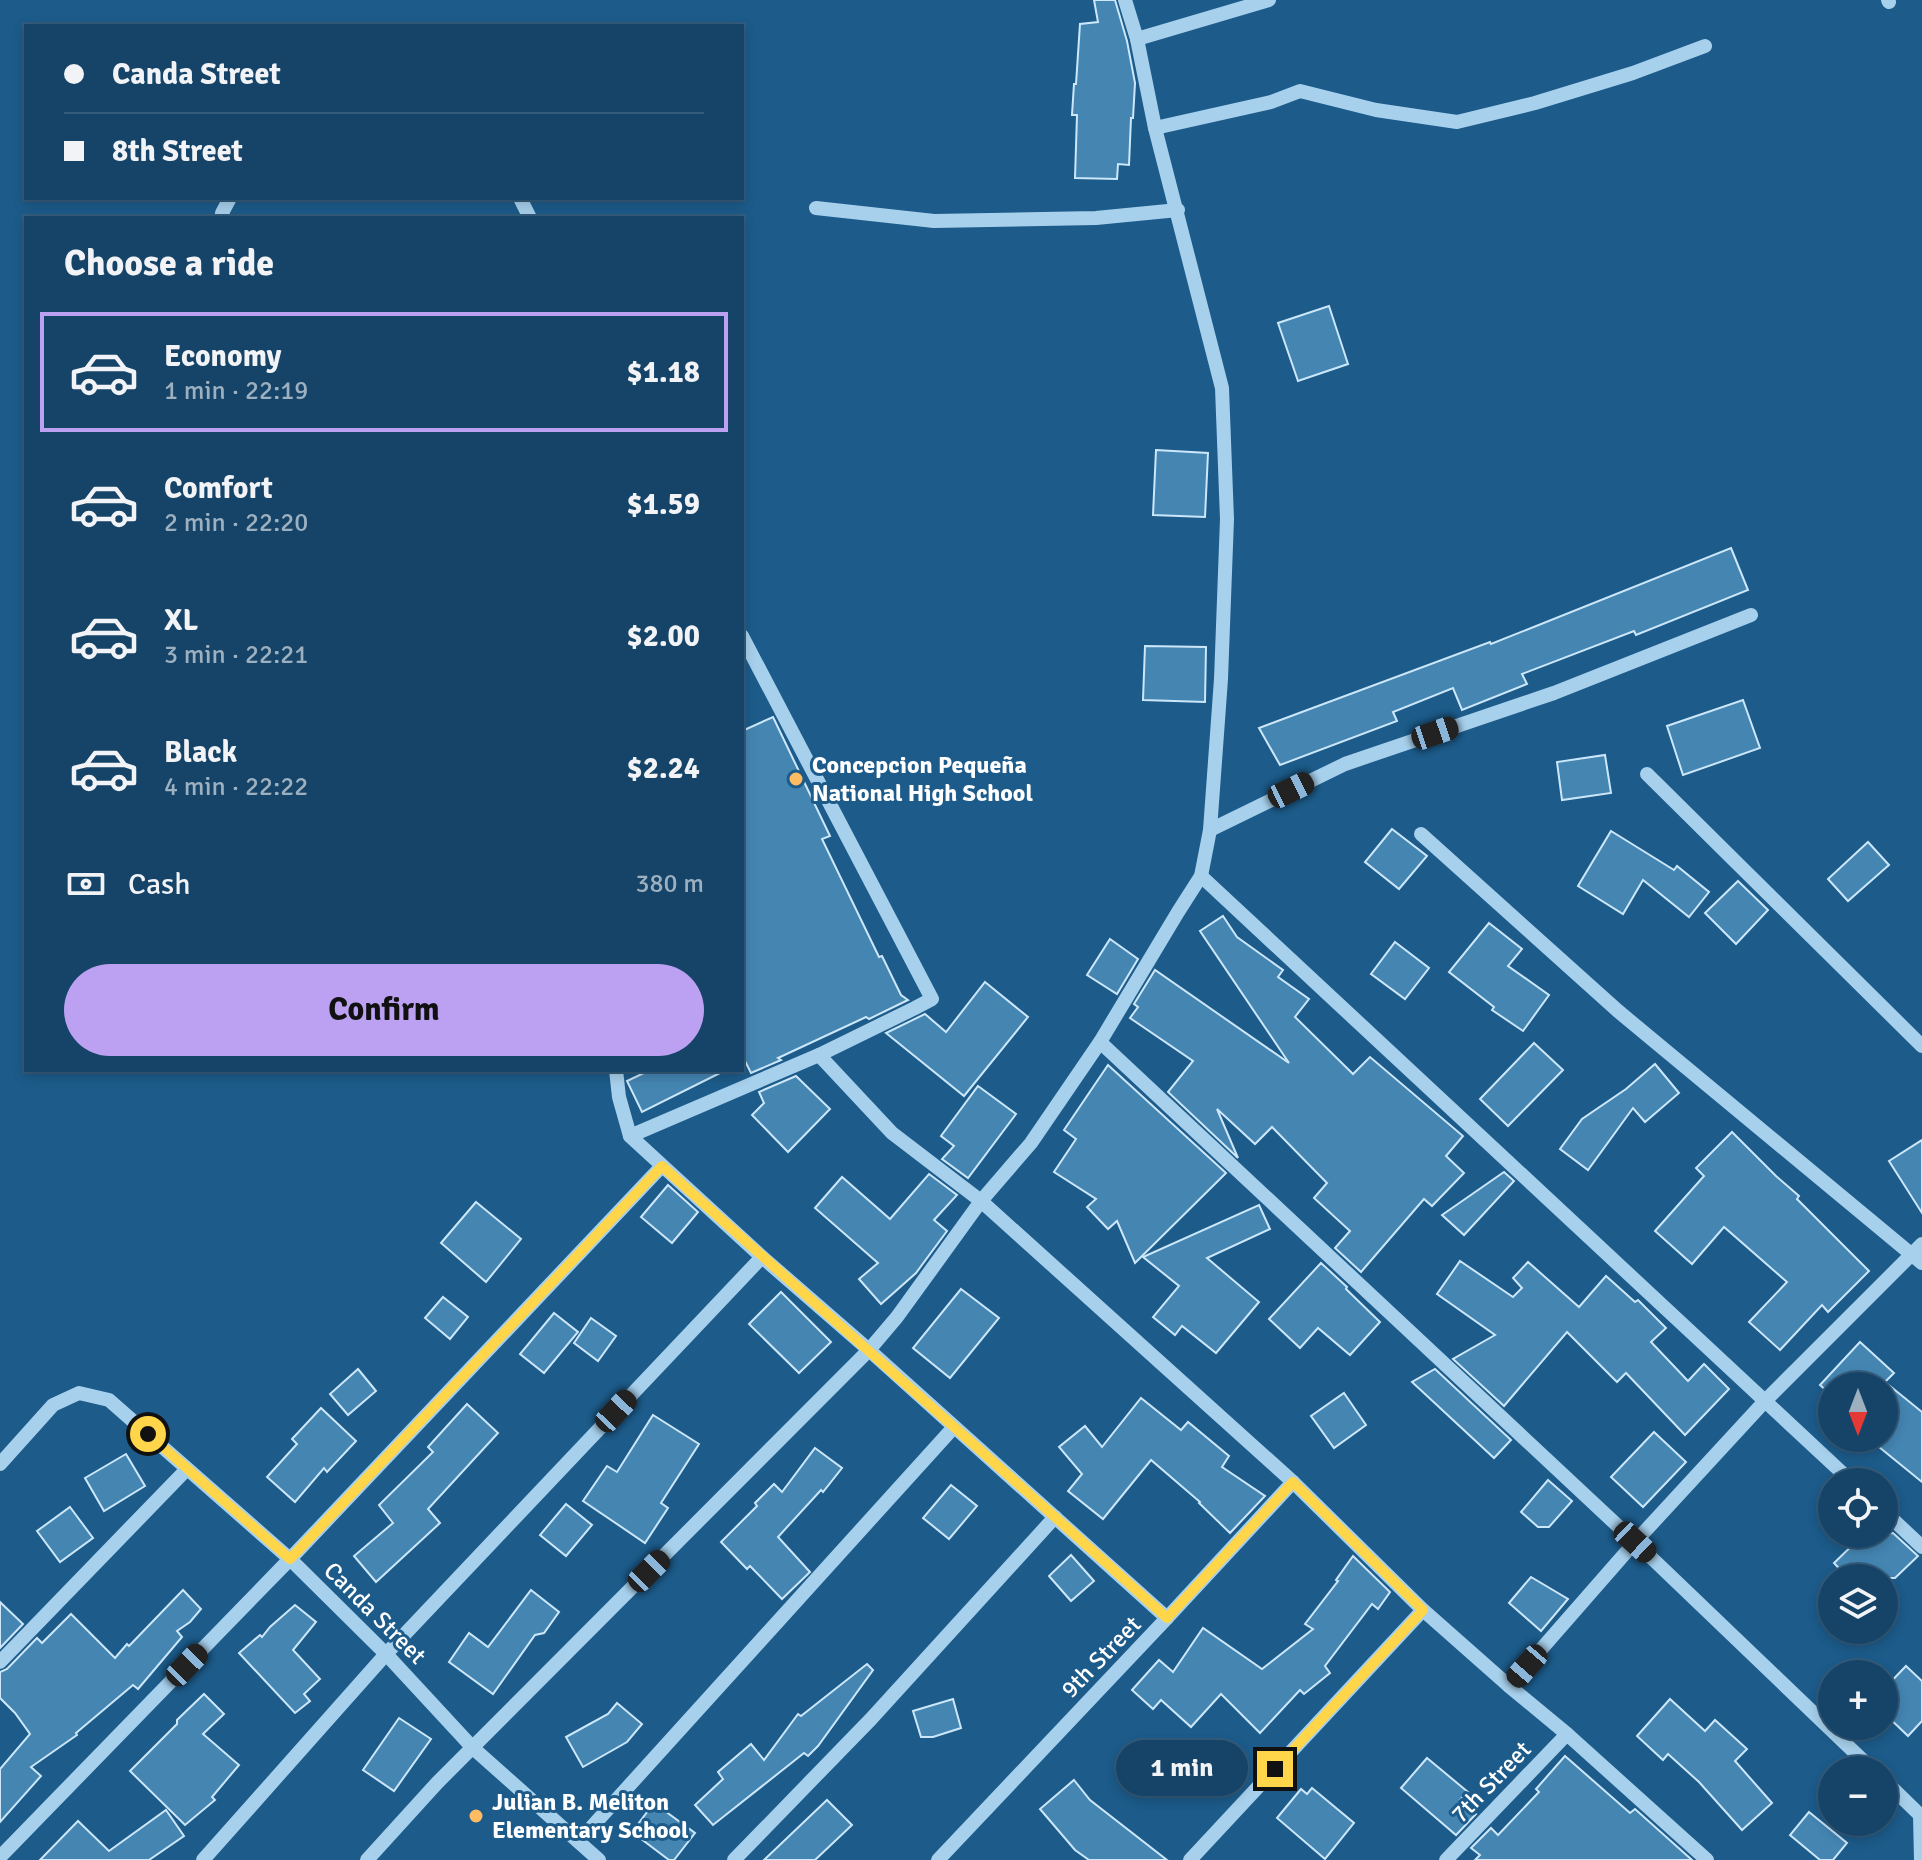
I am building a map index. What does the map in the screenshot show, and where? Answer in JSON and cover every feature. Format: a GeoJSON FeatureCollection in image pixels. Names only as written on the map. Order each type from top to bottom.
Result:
{"type":"FeatureCollection","features":[{"type":"Feature","properties":{"kind":"street"},"geometry":{"type":"LineString","coordinates":[[367,1860],[437,1783],[869,1350],[897,1317],[981,1201],[1031,1143],[1100,1042],[1201,876],[1210,830],[1221,679],[1227,519],[1222,388],[1125,0]]}},
{"type":"Feature","properties":{"kind":"street"},"geometry":{"type":"LineString","coordinates":[[1137,39],[1269,0]]}},
{"type":"Feature","properties":{"kind":"street"},"geometry":{"type":"LineString","coordinates":[[1155,128],[1271,102],[1300,91],[1376,110],[1457,122],[1535,103],[1633,73],[1705,46]]}},
{"type":"Feature","properties":{"kind":"street"},"geometry":{"type":"LineString","coordinates":[[816,208],[934,221],[1096,218],[1178,210]]}},
{"type":"Feature","properties":{"kind":"street"},"geometry":{"type":"LineString","coordinates":[[1210,830],[1345,764],[1554,693],[1751,615]]}},
{"type":"Feature","properties":{"kind":"street"},"geometry":{"type":"LineString","coordinates":[[630,1136],[819,1055],[932,999],[744,640]]}},
{"type":"Feature","properties":{"kind":"street"},"geometry":{"type":"LineString","coordinates":[[1647,774],[1922,1046]]}},
{"type":"Feature","properties":{"kind":"street"},"geometry":{"type":"LineString","coordinates":[[1421,834],[1618,1011],[1919,1254],[1765,1401],[1635,1542],[1509,1686]]}},
{"type":"Feature","properties":{"kind":"street"},"geometry":{"type":"LineString","coordinates":[[1201,876],[1837,1468]]}},
{"type":"Feature","properties":{"kind":"street"},"geometry":{"type":"LineString","coordinates":[[1100,1042],[1635,1542],[1858,1756]]}},
{"type":"Feature","properties":{"kind":"street"},"geometry":{"type":"LineString","coordinates":[[819,1055],[892,1133],[981,1201],[1293,1482],[1423,1610],[1708,1860]]}},
{"type":"Feature","properties":{"kind":"street"},"geometry":{"type":"LineString","coordinates":[[616,1072],[619,1097],[630,1136],[1167,1618]]}},
{"type":"Feature","properties":{"kind":"street"},"geometry":{"type":"LineString","coordinates":[[0,1857],[290,1559],[662,1166]]}},
{"type":"Feature","properties":{"kind":"street"},"geometry":{"type":"LineString","coordinates":[[203,1860],[386,1654],[762,1257]]}},
{"type":"Feature","properties":{"kind":"street","name":"Canda Street"},"geometry":{"type":"LineString","coordinates":[[0,1464],[53,1405],[79,1393],[109,1400],[290,1559],[386,1654],[473,1748],[599,1860]]}},
{"type":"Feature","properties":{"kind":"street"},"geometry":{"type":"LineString","coordinates":[[579,1841],[954,1427]]}},
{"type":"Feature","properties":{"kind":"street"},"geometry":{"type":"LineString","coordinates":[[0,1662],[187,1469]]}},
{"type":"Feature","properties":{"kind":"street","name":"9th Street"},"geometry":{"type":"LineString","coordinates":[[938,1860],[1293,1482]]}},
{"type":"Feature","properties":{"kind":"street"},"geometry":{"type":"LineString","coordinates":[[734,1860],[871,1719],[1055,1517]]}},
{"type":"Feature","properties":{"kind":"street"},"geometry":{"type":"LineString","coordinates":[[1898,1524],[1922,1547]]}},
{"type":"Feature","properties":{"kind":"street"},"geometry":{"type":"LineString","coordinates":[[1190,1860],[1423,1610]]}},
{"type":"Feature","properties":{"kind":"street","name":"7th Street"},"geometry":{"type":"LineString","coordinates":[[1446,1860],[1567,1734]]}},
{"type":"Feature","properties":{"kind":"street"},"geometry":{"type":"LineString","coordinates":[[1898,1794],[1920,1815],[1921,1860]]}},
{"type":"Feature","properties":{"kind":"building"},"geometry":{"type":"Polygon","coordinates":[[[1094,0],[1115,0],[1135,83],[1129,165],[1118,164],[1117,179],[1075,178],[1077,115],[1072,115],[1080,24],[1098,22],[1094,0]]]}},
{"type":"Feature","properties":{"kind":"building"},"geometry":{"type":"Polygon","coordinates":[[[1329,306],[1348,364],[1298,381],[1278,323],[1329,306]]]}},
{"type":"Feature","properties":{"kind":"building"},"geometry":{"type":"Polygon","coordinates":[[[1156,450],[1208,453],[1205,517],[1153,515],[1156,450]]]}},
{"type":"Feature","properties":{"kind":"building"},"geometry":{"type":"Polygon","coordinates":[[[1731,548],[1748,590],[1636,635],[1634,631],[1522,674],[1527,684],[1462,710],[1453,688],[1393,712],[1397,721],[1280,765],[1259,728],[1491,644],[1731,548]]]}},
{"type":"Feature","properties":{"kind":"building"},"geometry":{"type":"Polygon","coordinates":[[[1145,646],[1206,647],[1205,702],[1143,700],[1145,646]]]}},
{"type":"Feature","properties":{"kind":"building"},"geometry":{"type":"Polygon","coordinates":[[[1743,700],[1760,748],[1683,775],[1667,726],[1743,700]]]}},
{"type":"Feature","properties":{"kind":"building"},"geometry":{"type":"Polygon","coordinates":[[[773,717],[830,836],[822,839],[879,957],[882,956],[901,995],[908,1000],[751,1073],[744,1059],[744,730],[773,717]]]}},
{"type":"Feature","properties":{"kind":"building"},"geometry":{"type":"Polygon","coordinates":[[[1605,755],[1611,793],[1562,800],[1557,762],[1605,755]]]}},
{"type":"Feature","properties":{"kind":"building"},"geometry":{"type":"Polygon","coordinates":[[[1392,829],[1427,856],[1399,889],[1365,862],[1392,829]]]}},
{"type":"Feature","properties":{"kind":"building"},"geometry":{"type":"Polygon","coordinates":[[[1611,831],[1674,870],[1677,866],[1709,892],[1689,917],[1643,880],[1623,914],[1578,886],[1611,831]]]}},
{"type":"Feature","properties":{"kind":"building"},"geometry":{"type":"Polygon","coordinates":[[[1868,842],[1889,865],[1848,901],[1828,879],[1868,842]]]}},
{"type":"Feature","properties":{"kind":"building"},"geometry":{"type":"Polygon","coordinates":[[[1738,881],[1768,910],[1736,944],[1705,913],[1738,881]]]}},
{"type":"Feature","properties":{"kind":"building"},"geometry":{"type":"Polygon","coordinates":[[[1223,916],[1237,937],[1283,970],[1278,977],[1309,999],[1295,1017],[1353,1074],[1370,1057],[1463,1136],[1446,1156],[1464,1173],[1432,1206],[1424,1199],[1361,1272],[1335,1248],[1350,1231],[1314,1198],[1327,1183],[1272,1127],[1255,1144],[1217,1109],[1238,1158],[1168,1092],[1193,1061],[1130,1018],[1138,1007],[1134,1004],[1155,970],[1289,1063],[1200,931],[1223,916]]]}},
{"type":"Feature","properties":{"kind":"building"},"geometry":{"type":"Polygon","coordinates":[[[1489,923],[1522,949],[1508,966],[1549,995],[1523,1031],[1492,1010],[1494,1007],[1449,972],[1489,923]]]}},
{"type":"Feature","properties":{"kind":"building"},"geometry":{"type":"Polygon","coordinates":[[[1110,939],[1138,959],[1117,994],[1087,975],[1110,939]]]}},
{"type":"Feature","properties":{"kind":"building"},"geometry":{"type":"Polygon","coordinates":[[[1395,942],[1429,968],[1405,999],[1371,974],[1395,942]]]}},
{"type":"Feature","properties":{"kind":"building"},"geometry":{"type":"Polygon","coordinates":[[[985,982],[1028,1017],[964,1096],[886,1033],[925,1014],[946,1032],[985,982]]]}},
{"type":"Feature","properties":{"kind":"building"},"geometry":{"type":"Polygon","coordinates":[[[1534,1043],[1563,1070],[1508,1126],[1480,1099],[1534,1043]]]}},
{"type":"Feature","properties":{"kind":"building"},"geometry":{"type":"Polygon","coordinates":[[[1655,1064],[1679,1093],[1645,1122],[1633,1108],[1588,1170],[1560,1149],[1582,1119],[1626,1089],[1655,1064]]]}},
{"type":"Feature","properties":{"kind":"building"},"geometry":{"type":"Polygon","coordinates":[[[1108,1065],[1226,1173],[1135,1263],[1117,1221],[1108,1229],[1087,1207],[1096,1199],[1054,1172],[1076,1139],[1064,1130],[1108,1065]]]}},
{"type":"Feature","properties":{"kind":"building"},"geometry":{"type":"Polygon","coordinates":[[[646,1072],[722,1072],[642,1112],[627,1081],[646,1072]]]}},
{"type":"Feature","properties":{"kind":"building"},"geometry":{"type":"Polygon","coordinates":[[[796,1076],[830,1109],[788,1152],[752,1115],[764,1103],[759,1092],[796,1076]]]}},
{"type":"Feature","properties":{"kind":"building"},"geometry":{"type":"Polygon","coordinates":[[[978,1086],[1016,1114],[968,1178],[942,1159],[954,1146],[941,1136],[978,1086]]]}},
{"type":"Feature","properties":{"kind":"building"},"geometry":{"type":"Polygon","coordinates":[[[1732,1132],[1799,1196],[1797,1199],[1869,1271],[1828,1312],[1822,1305],[1780,1350],[1749,1322],[1787,1282],[1724,1227],[1692,1264],[1655,1231],[1704,1176],[1696,1168],[1732,1132]]]}},
{"type":"Feature","properties":{"kind":"building"},"geometry":{"type":"Polygon","coordinates":[[[1922,1140],[1922,1213],[1889,1161],[1922,1140]]]}},
{"type":"Feature","properties":{"kind":"building"},"geometry":{"type":"Polygon","coordinates":[[[1504,1172],[1514,1181],[1464,1235],[1442,1215],[1504,1172]]]}},
{"type":"Feature","properties":{"kind":"building"},"geometry":{"type":"Polygon","coordinates":[[[929,1174],[957,1195],[934,1220],[947,1231],[916,1273],[881,1304],[859,1279],[878,1263],[815,1208],[842,1177],[890,1219],[929,1174]]]}},
{"type":"Feature","properties":{"kind":"building"},"geometry":{"type":"Polygon","coordinates":[[[668,1185],[698,1212],[672,1243],[641,1217],[668,1185]]]}},
{"type":"Feature","properties":{"kind":"building"},"geometry":{"type":"Polygon","coordinates":[[[476,1202],[521,1239],[486,1282],[441,1243],[476,1202]]]}},
{"type":"Feature","properties":{"kind":"building"},"geometry":{"type":"Polygon","coordinates":[[[1259,1205],[1270,1229],[1207,1258],[1259,1302],[1216,1353],[1182,1326],[1175,1335],[1153,1317],[1179,1286],[1143,1257],[1259,1205]]]}},
{"type":"Feature","properties":{"kind":"building"},"geometry":{"type":"Polygon","coordinates":[[[1460,1261],[1513,1297],[1522,1288],[1513,1278],[1528,1262],[1579,1307],[1606,1276],[1635,1302],[1638,1300],[1666,1328],[1651,1342],[1688,1381],[1704,1364],[1729,1389],[1685,1435],[1626,1373],[1617,1382],[1567,1332],[1504,1406],[1453,1359],[1495,1335],[1437,1294],[1460,1261]]]}},
{"type":"Feature","properties":{"kind":"building"},"geometry":{"type":"Polygon","coordinates":[[[1321,1263],[1380,1322],[1350,1355],[1318,1328],[1300,1348],[1269,1319],[1321,1263]]]}},
{"type":"Feature","properties":{"kind":"building"},"geometry":{"type":"Polygon","coordinates":[[[961,1289],[999,1318],[950,1378],[913,1348],[961,1289]]]}},
{"type":"Feature","properties":{"kind":"building"},"geometry":{"type":"Polygon","coordinates":[[[781,1292],[831,1342],[799,1373],[749,1324],[781,1292]]]}},
{"type":"Feature","properties":{"kind":"building"},"geometry":{"type":"Polygon","coordinates":[[[443,1297],[468,1317],[450,1339],[425,1318],[443,1297]]]}},
{"type":"Feature","properties":{"kind":"building"},"geometry":{"type":"Polygon","coordinates":[[[554,1313],[578,1332],[544,1373],[520,1354],[554,1313]]]}},
{"type":"Feature","properties":{"kind":"building"},"geometry":{"type":"Polygon","coordinates":[[[591,1318],[616,1336],[598,1361],[574,1343],[591,1318]]]}},
{"type":"Feature","properties":{"kind":"building"},"geometry":{"type":"Polygon","coordinates":[[[1860,1342],[1893,1372],[1832,1372],[1860,1342]]]}},
{"type":"Feature","properties":{"kind":"building"},"geometry":{"type":"Polygon","coordinates":[[[358,1369],[376,1391],[348,1415],[330,1394],[358,1369]]]}},
{"type":"Feature","properties":{"kind":"building"},"geometry":{"type":"Polygon","coordinates":[[[1435,1369],[1511,1440],[1494,1458],[1412,1382],[1435,1369]]]}},
{"type":"Feature","properties":{"kind":"building"},"geometry":{"type":"Polygon","coordinates":[[[1344,1393],[1366,1425],[1334,1448],[1311,1416],[1344,1393]]]}},
{"type":"Feature","properties":{"kind":"building"},"geometry":{"type":"Polygon","coordinates":[[[1898,1393],[1922,1412],[1922,1482],[1885,1452],[1898,1452],[1898,1393]]]}},
{"type":"Feature","properties":{"kind":"building"},"geometry":{"type":"Polygon","coordinates":[[[1141,1398],[1181,1430],[1188,1422],[1229,1456],[1222,1467],[1265,1496],[1230,1533],[1200,1502],[1151,1460],[1103,1519],[1068,1491],[1082,1474],[1059,1447],[1085,1426],[1102,1447],[1141,1398]]]}},
{"type":"Feature","properties":{"kind":"building"},"geometry":{"type":"Polygon","coordinates":[[[467,1404],[498,1433],[428,1509],[440,1523],[376,1582],[354,1556],[393,1523],[379,1505],[433,1452],[428,1447],[467,1404]]]}},
{"type":"Feature","properties":{"kind":"building"},"geometry":{"type":"Polygon","coordinates":[[[321,1408],[356,1441],[327,1472],[324,1468],[295,1502],[267,1477],[297,1444],[292,1439],[321,1408]]]}},
{"type":"Feature","properties":{"kind":"building"},"geometry":{"type":"Polygon","coordinates":[[[653,1415],[699,1444],[661,1503],[668,1508],[645,1543],[583,1501],[607,1466],[617,1472],[653,1415]]]}},
{"type":"Feature","properties":{"kind":"building"},"geometry":{"type":"Polygon","coordinates":[[[1654,1432],[1686,1462],[1643,1507],[1611,1477],[1654,1432]]]}},
{"type":"Feature","properties":{"kind":"building"},"geometry":{"type":"Polygon","coordinates":[[[815,1448],[842,1468],[778,1537],[810,1572],[782,1599],[721,1542],[774,1484],[782,1492],[815,1448]]]}},
{"type":"Feature","properties":{"kind":"building"},"geometry":{"type":"Polygon","coordinates":[[[126,1454],[145,1486],[104,1511],[85,1478],[126,1454]]]}},
{"type":"Feature","properties":{"kind":"building"},"geometry":{"type":"Polygon","coordinates":[[[1548,1480],[1572,1501],[1549,1527],[1538,1527],[1521,1512],[1548,1480]]]}},
{"type":"Feature","properties":{"kind":"building"},"geometry":{"type":"Polygon","coordinates":[[[951,1485],[977,1506],[949,1539],[923,1518],[951,1485]]]}},
{"type":"Feature","properties":{"kind":"building"},"geometry":{"type":"Polygon","coordinates":[[[566,1504],[592,1525],[566,1556],[540,1535],[566,1504]]]}},
{"type":"Feature","properties":{"kind":"building"},"geometry":{"type":"Polygon","coordinates":[[[70,1507],[93,1538],[60,1562],[37,1531],[70,1507]]]}},
{"type":"Feature","properties":{"kind":"building"},"geometry":{"type":"Polygon","coordinates":[[[1898,1538],[1918,1556],[1898,1575],[1898,1564],[1834,1563],[1850,1548],[1898,1548],[1898,1538]]]}},
{"type":"Feature","properties":{"kind":"building"},"geometry":{"type":"Polygon","coordinates":[[[1071,1555],[1094,1581],[1071,1601],[1049,1576],[1071,1555]]]}},
{"type":"Feature","properties":{"kind":"building"},"geometry":{"type":"Polygon","coordinates":[[[1353,1556],[1390,1592],[1378,1609],[1372,1604],[1325,1666],[1330,1673],[1304,1694],[1300,1690],[1260,1733],[1221,1694],[1191,1727],[1161,1700],[1153,1709],[1132,1690],[1159,1660],[1173,1672],[1203,1628],[1262,1669],[1313,1629],[1305,1624],[1353,1556]]]}},
{"type":"Feature","properties":{"kind":"building"},"geometry":{"type":"Polygon","coordinates":[[[1531,1577],[1568,1599],[1541,1631],[1509,1603],[1531,1577]]]}},
{"type":"Feature","properties":{"kind":"building"},"geometry":{"type":"Polygon","coordinates":[[[183,1590],[201,1609],[177,1631],[182,1637],[138,1689],[133,1685],[77,1735],[31,1767],[41,1776],[0,1822],[0,1769],[30,1734],[0,1698],[0,1672],[7,1669],[37,1638],[42,1643],[71,1614],[115,1658],[183,1590]]]}},
{"type":"Feature","properties":{"kind":"building"},"geometry":{"type":"Polygon","coordinates":[[[531,1590],[559,1612],[544,1633],[535,1635],[493,1694],[449,1662],[469,1633],[488,1647],[531,1590]]]}},
{"type":"Feature","properties":{"kind":"building"},"geometry":{"type":"Polygon","coordinates":[[[0,1602],[23,1624],[0,1648],[0,1602]]]}},
{"type":"Feature","properties":{"kind":"building"},"geometry":{"type":"Polygon","coordinates":[[[295,1605],[316,1622],[293,1650],[320,1679],[304,1694],[310,1701],[295,1713],[239,1653],[260,1635],[262,1637],[295,1605]]]}},
{"type":"Feature","properties":{"kind":"building"},"geometry":{"type":"Polygon","coordinates":[[[867,1664],[873,1670],[818,1746],[808,1756],[804,1753],[713,1825],[695,1805],[723,1779],[718,1772],[751,1744],[764,1760],[798,1714],[801,1716],[867,1664]]]}},
{"type":"Feature","properties":{"kind":"building"},"geometry":{"type":"Polygon","coordinates":[[[1906,1666],[1922,1681],[1922,1721],[1908,1736],[1898,1726],[1898,1674],[1906,1666]]]}},
{"type":"Feature","properties":{"kind":"building"},"geometry":{"type":"Polygon","coordinates":[[[204,1694],[224,1714],[203,1734],[239,1765],[212,1797],[215,1800],[185,1825],[130,1771],[204,1694]]]}},
{"type":"Feature","properties":{"kind":"building"},"geometry":{"type":"Polygon","coordinates":[[[953,1699],[961,1728],[933,1737],[921,1737],[913,1711],[953,1699]]]}},
{"type":"Feature","properties":{"kind":"building"},"geometry":{"type":"Polygon","coordinates":[[[1670,1699],[1705,1731],[1715,1720],[1747,1749],[1735,1761],[1772,1803],[1742,1830],[1699,1782],[1668,1754],[1663,1760],[1637,1736],[1670,1699]]]}},
{"type":"Feature","properties":{"kind":"building"},"geometry":{"type":"Polygon","coordinates":[[[617,1703],[642,1724],[627,1742],[583,1767],[566,1737],[608,1714],[617,1703]]]}},
{"type":"Feature","properties":{"kind":"building"},"geometry":{"type":"Polygon","coordinates":[[[399,1718],[431,1739],[394,1791],[363,1770],[399,1718]]]}},
{"type":"Feature","properties":{"kind":"building"},"geometry":{"type":"Polygon","coordinates":[[[1565,1756],[1630,1813],[1635,1809],[1692,1860],[1475,1860],[1480,1855],[1471,1848],[1491,1828],[1498,1835],[1539,1792],[1536,1789],[1565,1756]]]}},
{"type":"Feature","properties":{"kind":"building"},"geometry":{"type":"Polygon","coordinates":[[[1427,1758],[1468,1792],[1460,1800],[1476,1814],[1456,1835],[1401,1788],[1427,1758]]]}},
{"type":"Feature","properties":{"kind":"building"},"geometry":{"type":"Polygon","coordinates":[[[1074,1780],[1090,1800],[1167,1860],[1089,1860],[1075,1850],[1040,1809],[1074,1780]]]}},
{"type":"Feature","properties":{"kind":"building"},"geometry":{"type":"Polygon","coordinates":[[[1312,1788],[1354,1823],[1325,1859],[1277,1818],[1301,1789],[1307,1794],[1312,1788]]]}},
{"type":"Feature","properties":{"kind":"building"},"geometry":{"type":"Polygon","coordinates":[[[827,1800],[852,1825],[815,1860],[764,1860],[827,1800]]]}},
{"type":"Feature","properties":{"kind":"building"},"geometry":{"type":"Polygon","coordinates":[[[654,1803],[695,1833],[674,1860],[669,1860],[632,1832],[654,1803]]]}},
{"type":"Feature","properties":{"kind":"building"},"geometry":{"type":"Polygon","coordinates":[[[166,1810],[184,1836],[149,1860],[40,1860],[78,1821],[109,1851],[166,1810]]]}},
{"type":"Feature","properties":{"kind":"building"},"geometry":{"type":"Polygon","coordinates":[[[1809,1812],[1818,1819],[1818,1836],[1838,1836],[1847,1843],[1833,1860],[1820,1860],[1790,1835],[1809,1812]]]}},
{"type":"Feature","properties":{"kind":"place","name":"Concepcion Pequeña National High School"},"geometry":{"type":"Point","coordinates":[796,779]}},
{"type":"Feature","properties":{"kind":"place","name":"Julian B. Meliton Elementary School"},"geometry":{"type":"Point","coordinates":[476,1816]}},
{"type":"Feature","properties":{"kind":"route"},"geometry":{"type":"LineString","coordinates":[[148,1434],[290,1559],[662,1166],[1167,1618],[1293,1482],[1380,1567],[1423,1610],[1275,1769]]}}]}
